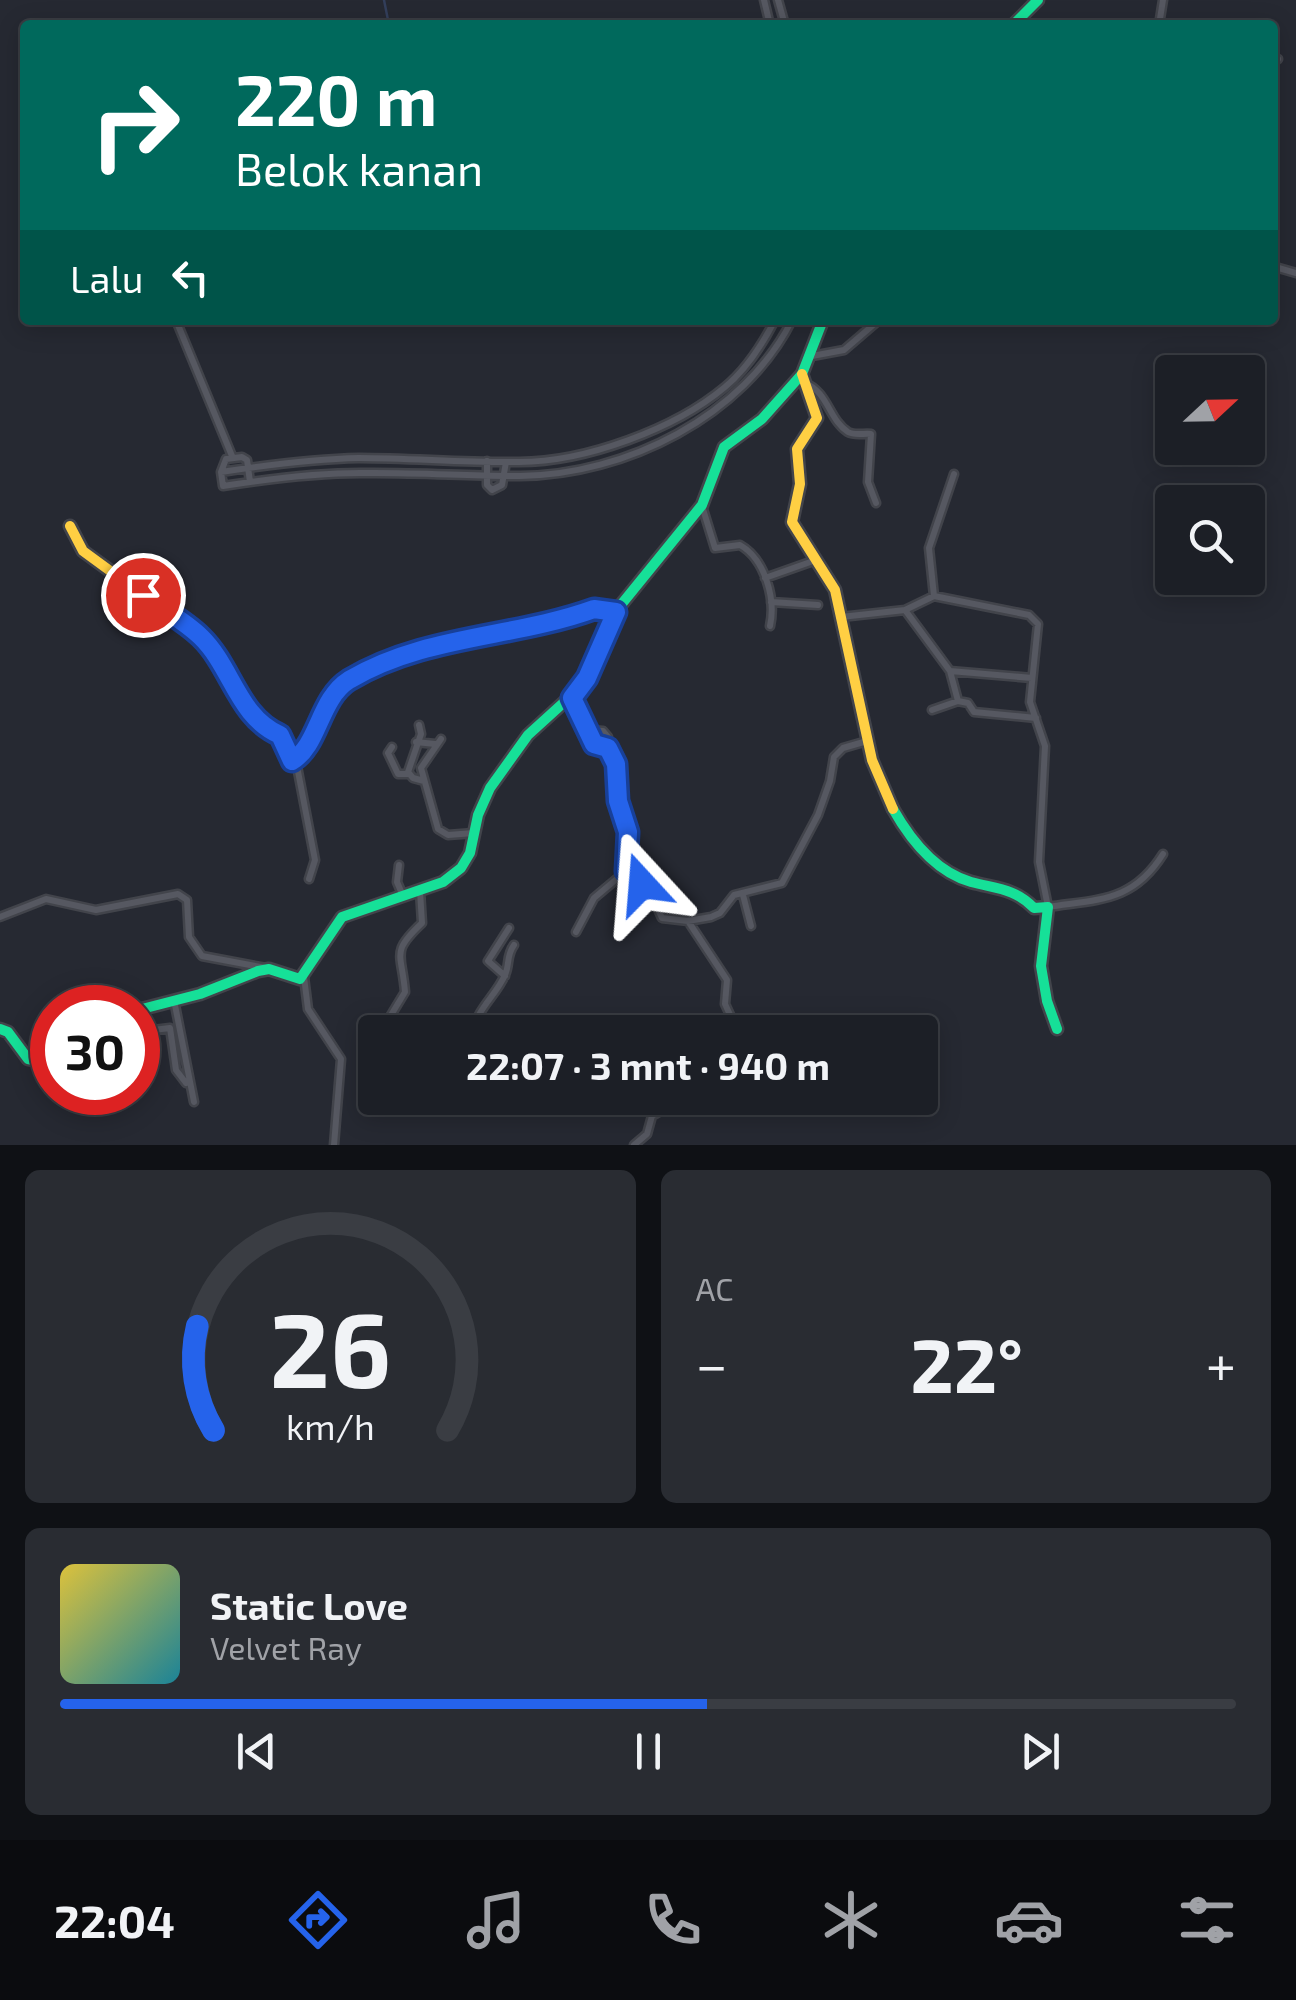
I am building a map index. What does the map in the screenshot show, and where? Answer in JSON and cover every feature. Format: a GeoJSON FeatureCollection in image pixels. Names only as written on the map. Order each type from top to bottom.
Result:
{"type":"FeatureCollection","features":[{"type":"Feature","properties":{"kind":"street"},"geometry":{"type":"LineString","coordinates":[[1018,20],[1038,0]]}},
{"type":"Feature","properties":{"kind":"street"},"geometry":{"type":"LineString","coordinates":[[178,325],[232,456]]}},
{"type":"Feature","properties":{"kind":"street"},"geometry":{"type":"LineString","coordinates":[[222,472],[355,458],[506,462],[582,452],[650,432],[687,414],[727,386],[759,351],[772,325]]}},
{"type":"Feature","properties":{"kind":"street"},"geometry":{"type":"LineString","coordinates":[[250,482],[249,468],[242,456],[226,459],[223,486],[356,473],[505,475],[554,473],[586,466],[656,444],[694,426],[736,398],[769,360],[789,325]]}},
{"type":"Feature","properties":{"kind":"street"},"geometry":{"type":"LineString","coordinates":[[334,1145],[341,1059],[308,1010],[304,977],[326,936],[342,917],[420,892],[452,878],[462,868],[484,800],[503,768],[528,735],[572,698],[587,678],[616,612],[702,504],[724,448],[762,419],[804,378],[821,325]]}},
{"type":"Feature","properties":{"kind":"street"},"geometry":{"type":"LineString","coordinates":[[812,356],[844,350],[873,325]]}},
{"type":"Feature","properties":{"kind":"street"},"geometry":{"type":"LineString","coordinates":[[804,378],[823,396],[846,430],[853,435],[871,434],[868,482],[876,503]]}},
{"type":"Feature","properties":{"kind":"street"},"geometry":{"type":"LineString","coordinates":[[804,378],[817,418],[797,449],[800,484],[792,522],[835,590],[868,740],[890,804],[911,841],[965,880],[1001,886],[1019,893],[1032,906],[1048,907],[1128,892],[1145,880],[1163,854]]}},
{"type":"Feature","properties":{"kind":"street"},"geometry":{"type":"LineString","coordinates":[[487,461],[486,485],[492,490],[498,489],[505,475],[506,462]]}},
{"type":"Feature","properties":{"kind":"street"},"geometry":{"type":"LineString","coordinates":[[934,596],[929,548],[954,474]]}},
{"type":"Feature","properties":{"kind":"street"},"geometry":{"type":"LineString","coordinates":[[702,504],[715,548],[740,545],[752,553],[766,578],[770,626]]}},
{"type":"Feature","properties":{"kind":"street"},"geometry":{"type":"LineString","coordinates":[[70,526],[83,551],[203,639],[262,728],[280,735],[289,759],[296,766],[315,860],[309,879]]}},
{"type":"Feature","properties":{"kind":"street"},"geometry":{"type":"LineString","coordinates":[[766,578],[818,560]]}},
{"type":"Feature","properties":{"kind":"street"},"geometry":{"type":"LineString","coordinates":[[840,618],[905,610],[934,596],[1028,615],[1038,624],[1030,702],[1046,759],[1039,862],[1049,922],[1040,956],[1047,988],[1046,1006],[1057,1029]]}},
{"type":"Feature","properties":{"kind":"street"},"geometry":{"type":"LineString","coordinates":[[771,602],[818,605]]}},
{"type":"Feature","properties":{"kind":"street"},"geometry":{"type":"LineString","coordinates":[[296,766],[334,694],[344,683],[385,662],[431,647],[594,609],[616,612]]}},
{"type":"Feature","properties":{"kind":"street"},"geometry":{"type":"LineString","coordinates":[[905,610],[950,671],[958,701]]}},
{"type":"Feature","properties":{"kind":"street"},"geometry":{"type":"LineString","coordinates":[[950,671],[1032,678]]}},
{"type":"Feature","properties":{"kind":"street"},"geometry":{"type":"LineString","coordinates":[[572,698],[596,746],[608,748]]}},
{"type":"Feature","properties":{"kind":"street"},"geometry":{"type":"LineString","coordinates":[[932,710],[958,701],[968,703],[974,712],[1036,718]]}},
{"type":"Feature","properties":{"kind":"street"},"geometry":{"type":"LineString","coordinates":[[408,774],[422,731],[419,725]]}},
{"type":"Feature","properties":{"kind":"street"},"geometry":{"type":"LineString","coordinates":[[589,730],[606,733],[616,764],[618,801],[628,832],[626,871],[630,878],[648,888],[660,916],[688,921],[716,915],[732,897],[782,884],[818,815],[834,757],[843,748],[868,740]]}},
{"type":"Feature","properties":{"kind":"street"},"geometry":{"type":"LineString","coordinates":[[416,742],[438,742],[421,764],[440,832],[448,836],[474,833]]}},
{"type":"Feature","properties":{"kind":"street"},"geometry":{"type":"LineString","coordinates":[[392,747],[388,753],[398,774],[424,781]]}},
{"type":"Feature","properties":{"kind":"street"},"geometry":{"type":"LineString","coordinates":[[400,865],[397,882],[404,896]]}},
{"type":"Feature","properties":{"kind":"street"},"geometry":{"type":"LineString","coordinates":[[576,932],[594,898],[626,871]]}},
{"type":"Feature","properties":{"kind":"street"},"geometry":{"type":"LineString","coordinates":[[391,1015],[405,992],[400,947],[422,923],[420,892]]}},
{"type":"Feature","properties":{"kind":"street"},"geometry":{"type":"LineString","coordinates":[[0,917],[46,899],[96,910],[178,894],[187,900],[189,937],[202,956],[304,977]]}},
{"type":"Feature","properties":{"kind":"street"},"geometry":{"type":"LineString","coordinates":[[742,894],[751,926]]}},
{"type":"Feature","properties":{"kind":"street"},"geometry":{"type":"LineString","coordinates":[[688,921],[728,980],[726,1004],[731,1015]]}},
{"type":"Feature","properties":{"kind":"street"},"geometry":{"type":"LineString","coordinates":[[505,976],[488,961],[509,928]]}},
{"type":"Feature","properties":{"kind":"street"},"geometry":{"type":"LineString","coordinates":[[477,1015],[505,976],[507,956],[514,945]]}},
{"type":"Feature","properties":{"kind":"street"},"geometry":{"type":"LineString","coordinates":[[160,1002],[200,994],[246,975],[270,970]]}},
{"type":"Feature","properties":{"kind":"street"},"geometry":{"type":"LineString","coordinates":[[174,999],[194,1102]]}},
{"type":"Feature","properties":{"kind":"street"},"geometry":{"type":"LineString","coordinates":[[160,1029],[170,1028],[176,1070],[188,1084]]}},
{"type":"Feature","properties":{"kind":"street"},"geometry":{"type":"LineString","coordinates":[[0,1029],[8,1032],[30,1058]]}},
{"type":"Feature","properties":{"kind":"street"},"geometry":{"type":"LineString","coordinates":[[634,1145],[648,1134],[654,1115]]}},
{"type":"Feature","properties":{"kind":"waterway"},"geometry":{"type":"LineString","coordinates":[[384,0],[388,20]]}},
{"type":"Feature","properties":{"kind":"traffic: fast"},"geometry":{"type":"LineString","coordinates":[[1018,20],[1038,0]]}},
{"type":"Feature","properties":{"kind":"traffic: fast"},"geometry":{"type":"LineString","coordinates":[[160,1004],[269,969],[300,979],[342,917],[443,882],[461,868],[470,853],[478,815],[490,788],[528,735],[583,685],[616,611],[702,505],[724,447],[762,419],[802,374],[821,325]]}},
{"type":"Feature","properties":{"kind":"traffic: fast"},"geometry":{"type":"LineString","coordinates":[[414,652],[594,609],[616,611]]}},
{"type":"Feature","properties":{"kind":"traffic: fast"},"geometry":{"type":"LineString","coordinates":[[893,809],[916,843],[946,871],[1012,893],[1034,908],[1048,907],[1041,966],[1057,1029]]}},
{"type":"Feature","properties":{"kind":"traffic: fast"},"geometry":{"type":"LineString","coordinates":[[0,1029],[8,1032],[30,1059]]}},
{"type":"Feature","properties":{"kind":"traffic: slow"},"geometry":{"type":"LineString","coordinates":[[802,374],[817,418],[797,449],[800,484],[792,522],[835,590],[872,760],[893,809]]}},
{"type":"Feature","properties":{"kind":"traffic: slow"},"geometry":{"type":"LineString","coordinates":[[70,526],[83,551],[203,639],[263,728],[280,735],[292,761],[305,748],[331,700],[347,682],[379,664],[414,652]]}},
{"type":"Feature","properties":{"kind":"route"},"geometry":{"type":"LineString","coordinates":[[143,595],[203,639],[262,728],[280,735],[292,761],[302,754],[320,715],[344,683],[385,662],[431,647],[594,609],[616,612],[587,678],[572,698],[594,744],[608,748],[616,764],[618,801],[628,832],[626,871],[642,884]]}}]}
